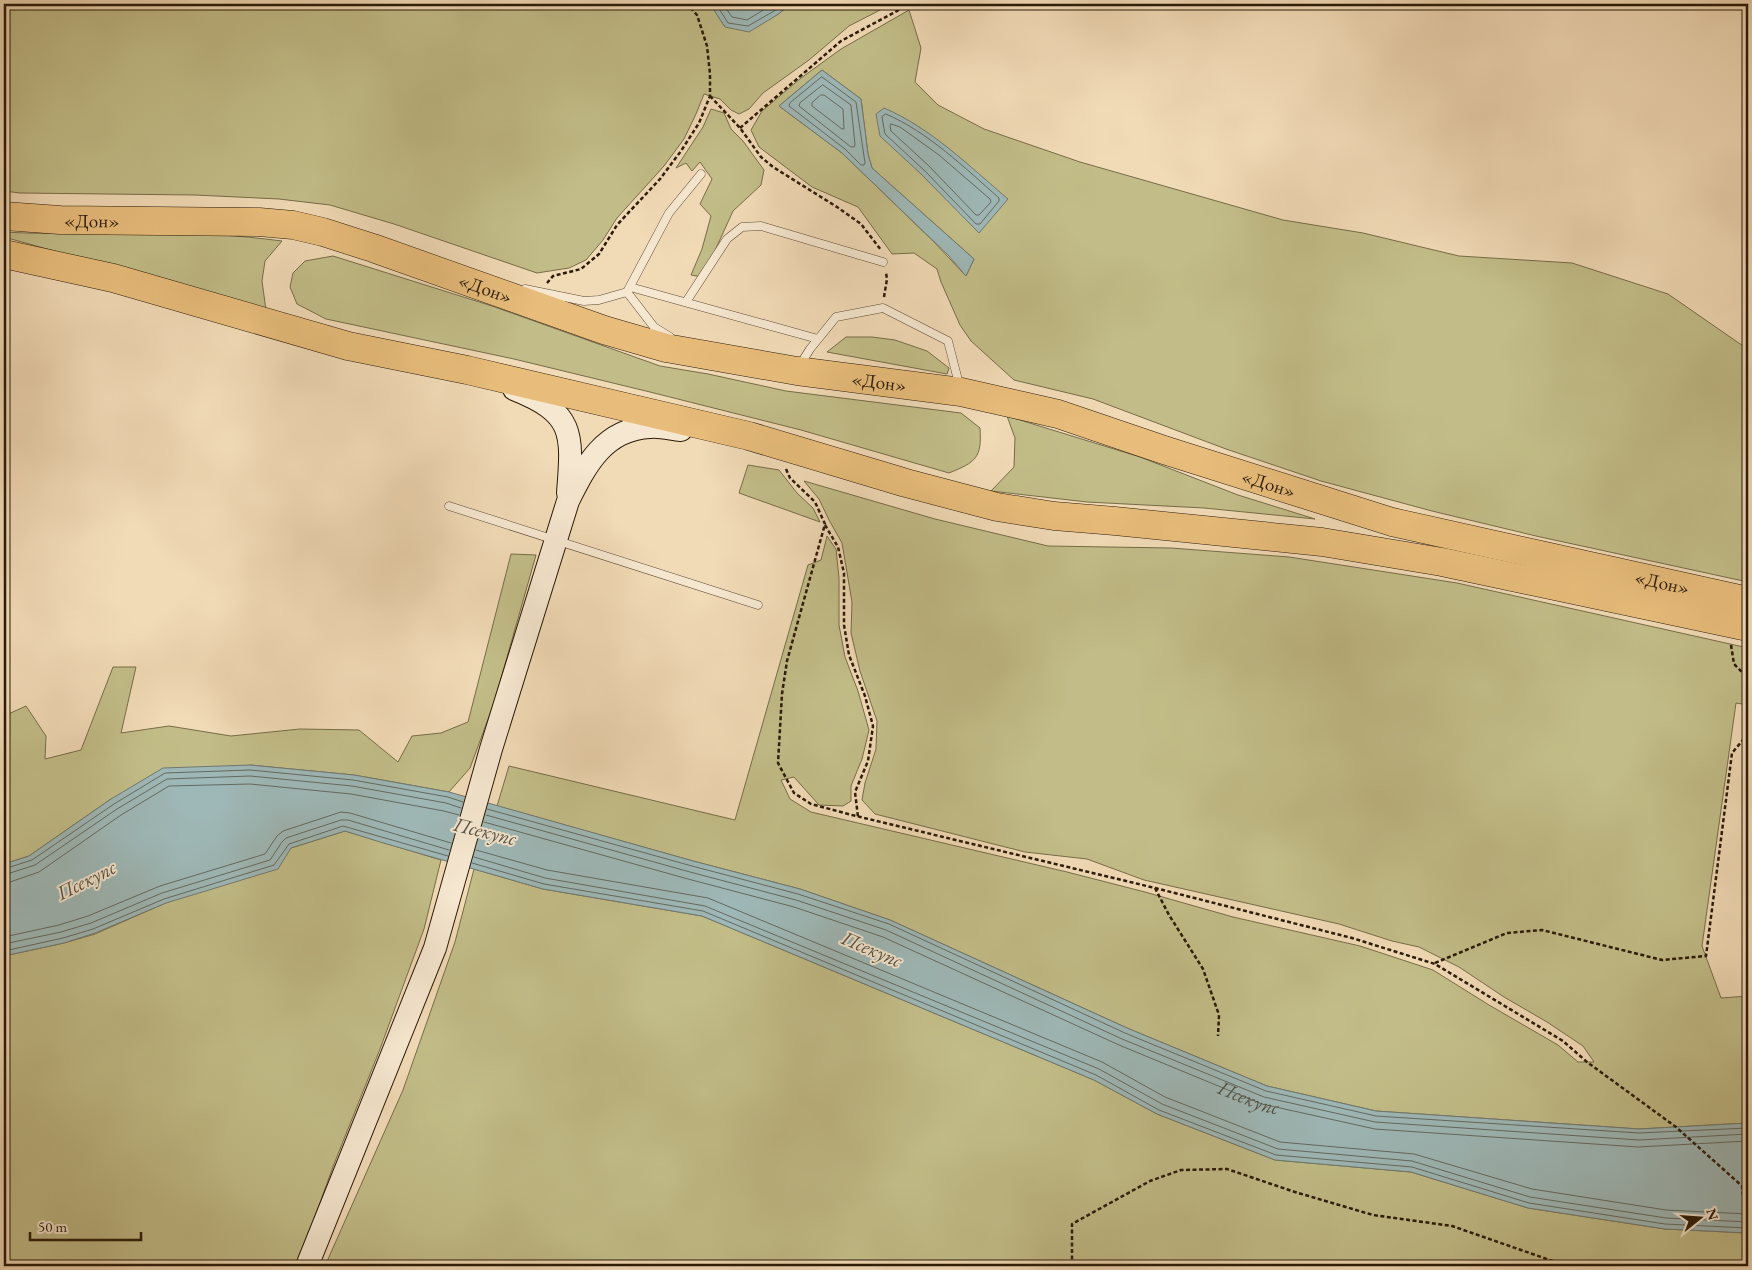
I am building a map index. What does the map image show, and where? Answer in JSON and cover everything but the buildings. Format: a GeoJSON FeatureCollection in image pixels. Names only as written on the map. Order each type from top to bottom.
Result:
{"type":"FeatureCollection","features":[{"type":"Feature","properties":{"kind":"highway","name":"«Дон»"},"geometry":{"type":"LineString","coordinates":[[4,216],[60,220],[259,222],[294,226],[365,245],[604,330],[666,348],[797,370],[961,392],[1058,414],[1164,450],[1392,522],[1745,617]]}},
{"type":"Feature","properties":{"kind":"highway","name":"«Дон»"},"geometry":{"type":"LineString","coordinates":[[4,254],[114,278],[348,346],[467,370],[761,439],[906,483],[997,507],[1054,516],[1322,542],[1745,617]]}},
{"type":"Feature","properties":{"kind":"main road"},"geometry":{"type":"LineString","coordinates":[[467,370],[523,392],[550,406],[560,416],[570,444],[571,467],[568,501]]}},
{"type":"Feature","properties":{"kind":"main road"},"geometry":{"type":"LineString","coordinates":[[307,1266],[436,948],[491,749],[568,501],[580,478],[603,446],[628,430],[650,427],[761,439]]}},
{"type":"Feature","properties":{"kind":"lane"},"geometry":{"type":"LineString","coordinates":[[628,290],[669,213],[701,174]]}},
{"type":"Feature","properties":{"kind":"lane"},"geometry":{"type":"LineString","coordinates":[[686,302],[727,239],[742,227],[761,226],[884,262]]}},
{"type":"Feature","properties":{"kind":"lane"},"geometry":{"type":"LineString","coordinates":[[449,274],[496,283]]}},
{"type":"Feature","properties":{"kind":"lane"},"geometry":{"type":"LineString","coordinates":[[515,287],[584,301],[599,300],[628,290],[686,302],[818,339]]}},
{"type":"Feature","properties":{"kind":"lane"},"geometry":{"type":"LineString","coordinates":[[628,290],[654,327],[664,334],[680,342],[753,363]]}},
{"type":"Feature","properties":{"kind":"lane"},"geometry":{"type":"LineString","coordinates":[[797,370],[836,317],[883,308],[948,341],[961,392]]}},
{"type":"Feature","properties":{"kind":"lane"},"geometry":{"type":"LineString","coordinates":[[449,506],[758,605]]}},
{"type":"Feature","properties":{"kind":"path"},"geometry":{"type":"LineString","coordinates":[[540,292],[553,276],[581,270],[599,254],[617,225],[660,179],[699,123],[710,96],[707,46],[697,15],[687,4]]}},
{"type":"Feature","properties":{"kind":"path"},"geometry":{"type":"LineString","coordinates":[[740,128],[841,42],[910,4]]}},
{"type":"Feature","properties":{"kind":"path"},"geometry":{"type":"LineString","coordinates":[[710,96],[740,128],[761,157],[773,167],[837,207],[860,224],[881,250],[887,279],[883,308]]}},
{"type":"Feature","properties":{"kind":"path"},"geometry":{"type":"LineString","coordinates":[[761,439],[790,478],[815,502],[838,547],[844,573],[844,625],[849,655],[865,696],[873,726],[868,761],[855,792],[858,816]]}},
{"type":"Feature","properties":{"kind":"path"},"geometry":{"type":"LineString","coordinates":[[825,524],[787,661],[782,694],[778,763],[794,793],[810,804],[1352,938],[1435,964],[1563,1040],[1587,1062],[1676,1127],[1742,1186],[1748,1247]]}},
{"type":"Feature","properties":{"kind":"path"},"geometry":{"type":"LineString","coordinates":[[1745,617],[1731,644],[1734,664],[1748,678]]}},
{"type":"Feature","properties":{"kind":"path"},"geometry":{"type":"LineString","coordinates":[[1435,964],[1507,933],[1542,930],[1662,960],[1706,956],[1732,753],[1748,734]]}},
{"type":"Feature","properties":{"kind":"path"},"geometry":{"type":"LineString","coordinates":[[1155,888],[1203,969],[1219,1015],[1218,1036]]}},
{"type":"Feature","properties":{"kind":"path"},"geometry":{"type":"LineString","coordinates":[[1072,1266],[1072,1224],[1150,1181],[1181,1170],[1227,1169],[1295,1192],[1373,1215],[1452,1226],[1567,1266]]}},
{"type":"Feature","properties":{"kind":"path"},"geometry":{"type":"LineString","coordinates":[[1742,1266],[1748,1253]]}},
{"type":"Feature","properties":{"kind":"shaded area"},"geometry":{"type":"Polygon","coordinates":[[[4,4],[710,4],[725,27],[777,15],[791,4],[899,4],[882,9],[849,26],[809,60],[763,93],[749,109],[739,114],[731,110],[720,99],[704,94],[684,139],[664,166],[617,218],[603,240],[586,260],[569,268],[537,273],[394,224],[330,205],[279,199],[195,195],[20,193],[4,191],[4,4]]]}},
{"type":"Feature","properties":{"kind":"shaded area"},"geometry":{"type":"Polygon","coordinates":[[[909,10],[921,48],[915,82],[938,105],[984,129],[1080,162],[1283,220],[1363,233],[1459,256],[1572,263],[1668,294],[1748,351],[1748,582],[1536,536],[1432,511],[1321,481],[1226,449],[1093,399],[1014,380],[971,341],[960,325],[937,269],[914,253],[892,254],[858,207],[812,187],[759,147],[751,130],[762,111],[801,78],[841,49],[909,10]],[[822,70],[779,106],[842,153],[934,242],[966,276],[974,259],[872,168],[868,154],[861,99],[822,70]]]}},
{"type":"Feature","properties":{"kind":"shaded area"},"geometry":{"type":"Polygon","coordinates":[[[711,109],[724,113],[731,129],[743,141],[764,170],[761,185],[733,211],[703,277],[691,275],[702,249],[711,216],[700,204],[712,179],[700,162],[692,171],[686,163],[676,168],[703,127],[711,109]]]}},
{"type":"Feature","properties":{"kind":"shaded area"},"geometry":{"type":"Polygon","coordinates":[[[4,232],[166,232],[282,241],[265,261],[262,281],[266,310],[4,237],[4,232]]]}},
{"type":"Feature","properties":{"kind":"shaded area"},"geometry":{"type":"Polygon","coordinates":[[[333,256],[492,306],[660,366],[786,391],[961,413],[980,428],[978,453],[966,466],[949,473],[801,430],[650,392],[514,359],[326,319],[297,304],[290,287],[293,273],[305,261],[333,256]]]}},
{"type":"Feature","properties":{"kind":"shaded area"},"geometry":{"type":"Polygon","coordinates":[[[846,337],[872,337],[895,340],[927,351],[949,368],[947,374],[827,352],[846,337]]]}},
{"type":"Feature","properties":{"kind":"shaded area"},"geometry":{"type":"Polygon","coordinates":[[[1007,416],[1140,457],[1238,495],[1315,519],[1204,508],[1087,502],[991,491],[1014,467],[1015,438],[1007,416]]]}},
{"type":"Feature","properties":{"kind":"shaded area"},"geometry":{"type":"Polygon","coordinates":[[[748,465],[779,470],[797,493],[813,508],[820,522],[739,493],[748,465]]]}},
{"type":"Feature","properties":{"kind":"shaded area"},"geometry":{"type":"Polygon","coordinates":[[[804,481],[935,519],[1048,546],[1171,548],[1289,557],[1457,583],[1748,648],[1748,705],[1736,703],[1702,946],[1721,998],[1748,996],[1748,1123],[1639,1129],[1376,1111],[1267,1086],[1127,1028],[890,920],[800,889],[497,806],[509,766],[735,820],[808,565],[821,560],[827,536],[836,549],[839,578],[839,625],[845,657],[858,691],[869,730],[862,759],[851,786],[851,801],[843,806],[819,805],[794,777],[781,780],[790,799],[811,812],[1067,872],[1233,917],[1360,946],[1433,970],[1558,1045],[1578,1062],[1594,1062],[1583,1046],[1547,1022],[1504,997],[1459,967],[1419,947],[1392,941],[1339,924],[1144,880],[1087,859],[1025,852],[875,814],[862,800],[865,783],[876,749],[877,721],[860,671],[851,633],[852,602],[842,543],[819,499],[804,481]]]}},
{"type":"Feature","properties":{"kind":"shaded area"},"geometry":{"type":"Polygon","coordinates":[[[511,554],[536,555],[494,703],[470,768],[449,792],[354,775],[250,765],[111,799],[29,856],[4,864],[4,716],[26,706],[46,736],[45,759],[81,750],[113,667],[136,667],[121,733],[169,726],[231,736],[300,729],[359,730],[398,762],[412,736],[441,733],[468,722],[511,554]]]}},
{"type":"Feature","properties":{"kind":"shaded area"},"geometry":{"type":"Polygon","coordinates":[[[345,831],[441,860],[424,929],[297,1266],[4,1266],[4,956],[95,934],[291,848],[345,831]]]}},
{"type":"Feature","properties":{"kind":"shaded area"},"geometry":{"type":"Polygon","coordinates":[[[474,869],[543,889],[702,916],[1094,1080],[1157,1114],[1275,1160],[1411,1172],[1528,1208],[1665,1229],[1748,1233],[1748,1266],[325,1266],[403,1090],[455,942],[474,869]]]}},
{"type":"Feature","properties":{"kind":"water"},"geometry":{"type":"Polygon","coordinates":[[[710,4],[791,4],[749,32],[725,27],[710,4]]]}},
{"type":"Feature","properties":{"kind":"water"},"geometry":{"type":"Polygon","coordinates":[[[822,70],[861,99],[868,154],[872,168],[974,259],[966,276],[949,256],[842,153],[779,106],[822,70]]]}},
{"type":"Feature","properties":{"kind":"water"},"geometry":{"type":"Polygon","coordinates":[[[884,108],[901,116],[934,137],[1008,199],[979,233],[921,174],[880,136],[876,114],[884,108]]]}},
{"type":"Feature","properties":{"kind":"water","name":"Псекупс"},"geometry":{"type":"Polygon","coordinates":[[[250,765],[354,775],[449,792],[693,861],[800,889],[890,920],[1127,1028],[1267,1086],[1376,1111],[1639,1129],[1748,1123],[1748,1233],[1665,1229],[1528,1208],[1411,1172],[1275,1160],[1157,1114],[1094,1080],[702,916],[543,889],[345,831],[291,848],[278,869],[166,903],[95,933],[64,943],[4,956],[4,864],[29,856],[111,799],[163,768],[250,765]]]}}]}
